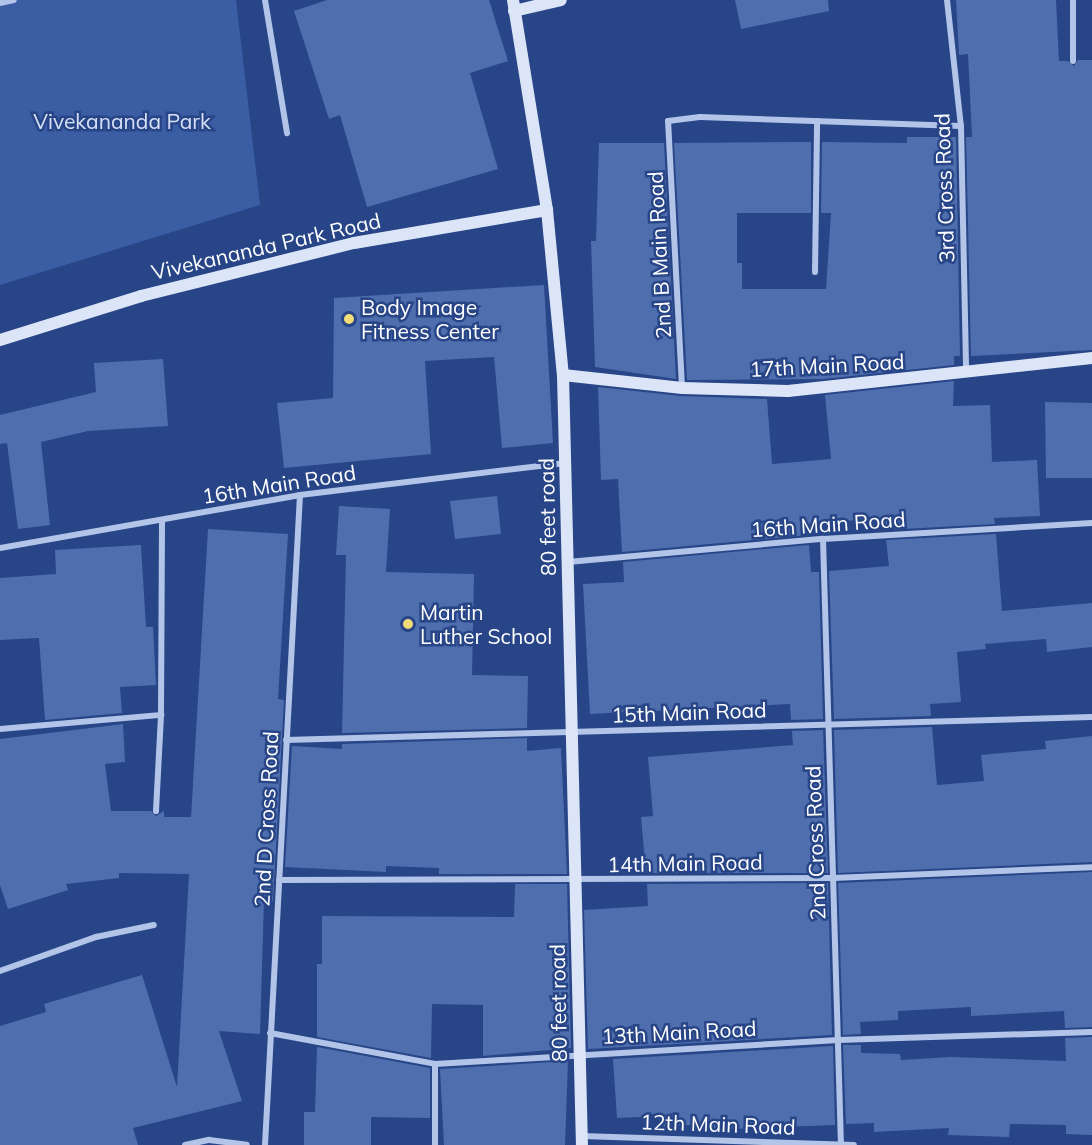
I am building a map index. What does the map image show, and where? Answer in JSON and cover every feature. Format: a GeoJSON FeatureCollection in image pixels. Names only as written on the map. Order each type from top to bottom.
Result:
{"type":"FeatureCollection","features":[{"type":"Feature","properties":{"kind":"street"},"geometry":{"type":"LineString","coordinates":[[0,3],[14,0]]}},
{"type":"Feature","properties":{"kind":"street"},"geometry":{"type":"LineString","coordinates":[[265,0],[287,133]]}},
{"type":"Feature","properties":{"kind":"street"},"geometry":{"type":"LineString","coordinates":[[513,6],[561,0]]}},
{"type":"Feature","properties":{"kind":"street","name":"3rd Cross Road"},"geometry":{"type":"LineString","coordinates":[[947,0],[961,126],[966,375]]}},
{"type":"Feature","properties":{"kind":"street"},"geometry":{"type":"LineString","coordinates":[[1073,0],[1073,61]]}},
{"type":"Feature","properties":{"kind":"street","name":"80 feet road"},"geometry":{"type":"LineString","coordinates":[[513,6],[547,210],[563,375],[582,1141]]}},
{"type":"Feature","properties":{"kind":"street","name":"2nd B Main Road"},"geometry":{"type":"LineString","coordinates":[[682,388],[668,121],[700,117],[817,121]]}},
{"type":"Feature","properties":{"kind":"street"},"geometry":{"type":"LineString","coordinates":[[815,272],[817,121],[961,126]]}},
{"type":"Feature","properties":{"kind":"street","name":"Vivekananda Park Road"},"geometry":{"type":"LineString","coordinates":[[0,340],[141,296],[354,243],[547,210]]}},
{"type":"Feature","properties":{"kind":"street","name":"17th Main Road"},"geometry":{"type":"LineString","coordinates":[[563,375],[682,388],[788,391],[966,375],[1092,358]]}},
{"type":"Feature","properties":{"kind":"street","name":"16th Main Road"},"geometry":{"type":"LineString","coordinates":[[0,548],[300,495],[565,463]]}},
{"type":"Feature","properties":{"kind":"street","name":"2nd D Cross Road"},"geometry":{"type":"LineString","coordinates":[[265,1145],[300,495]]}},
{"type":"Feature","properties":{"kind":"street"},"geometry":{"type":"LineString","coordinates":[[156,811],[161,715],[162,520]]}},
{"type":"Feature","properties":{"kind":"street","name":"16th Main Road"},"geometry":{"type":"LineString","coordinates":[[568,562],[822,540],[1092,524]]}},
{"type":"Feature","properties":{"kind":"street","name":"2nd Cross Road"},"geometry":{"type":"LineString","coordinates":[[822,540],[841,1145]]}},
{"type":"Feature","properties":{"kind":"street"},"geometry":{"type":"LineString","coordinates":[[0,729],[161,715]]}},
{"type":"Feature","properties":{"kind":"street","name":"15th Main Road"},"geometry":{"type":"LineString","coordinates":[[286,740],[1092,717]]}},
{"type":"Feature","properties":{"kind":"street","name":"14th Main Road"},"geometry":{"type":"LineString","coordinates":[[279,880],[575,881],[833,878],[1092,867]]}},
{"type":"Feature","properties":{"kind":"street"},"geometry":{"type":"LineString","coordinates":[[0,971],[96,937],[154,925]]}},
{"type":"Feature","properties":{"kind":"street","name":"13th Main Road"},"geometry":{"type":"LineString","coordinates":[[270,1033],[435,1064],[838,1040],[1092,1032]]}},
{"type":"Feature","properties":{"kind":"street"},"geometry":{"type":"LineString","coordinates":[[435,1064],[435,1145]]}},
{"type":"Feature","properties":{"kind":"street"},"geometry":{"type":"LineString","coordinates":[[185,1145],[208,1140],[247,1145]]}},
{"type":"Feature","properties":{"kind":"street","name":"12th Main Road"},"geometry":{"type":"LineString","coordinates":[[582,1141],[854,1145]]}},
{"type":"Feature","properties":{"kind":"green space","name":"Vivekananda Park"},"geometry":{"type":"Polygon","coordinates":[[[0,0],[236,0],[260,205],[0,285],[0,0]]]}},
{"type":"Feature","properties":{"kind":"building"},"geometry":{"type":"Polygon","coordinates":[[[327,0],[489,0],[508,61],[470,73],[498,169],[367,207],[340,115],[329,119],[294,11],[327,0]]]}},
{"type":"Feature","properties":{"kind":"building"},"geometry":{"type":"Polygon","coordinates":[[[735,0],[828,0],[829,11],[741,29],[735,0]]]}},
{"type":"Feature","properties":{"kind":"building"},"geometry":{"type":"Polygon","coordinates":[[[956,0],[1056,0],[1059,61],[1068,61],[1074,66],[1078,60],[1092,60],[1092,350],[971,356],[966,137],[972,137],[968,54],[959,55],[956,0]]]}},
{"type":"Feature","properties":{"kind":"building"},"geometry":{"type":"Polygon","coordinates":[[[907,137],[956,137],[960,356],[954,356],[954,365],[823,379],[687,380],[674,143],[811,142],[811,213],[737,213],[737,263],[742,263],[742,289],[826,289],[831,213],[821,213],[822,142],[907,143],[907,137]]]}},
{"type":"Feature","properties":{"kind":"building"},"geometry":{"type":"Polygon","coordinates":[[[599,143],[664,143],[676,379],[595,367],[591,241],[596,241],[599,143]]]}},
{"type":"Feature","properties":{"kind":"building"},"geometry":{"type":"Polygon","coordinates":[[[544,285],[553,443],[502,448],[494,357],[425,361],[431,454],[284,468],[277,403],[333,398],[334,298],[544,285]]]}},
{"type":"Feature","properties":{"kind":"building"},"geometry":{"type":"Polygon","coordinates":[[[163,359],[168,426],[88,431],[41,442],[50,525],[18,529],[7,443],[0,444],[0,415],[96,392],[94,363],[163,359]]]}},
{"type":"Feature","properties":{"kind":"building"},"geometry":{"type":"Polygon","coordinates":[[[954,381],[953,406],[990,405],[992,462],[1037,460],[1040,516],[994,518],[995,524],[885,530],[884,518],[808,524],[809,535],[622,552],[618,479],[601,480],[598,387],[681,396],[767,399],[772,464],[831,459],[825,395],[954,381]]]}},
{"type":"Feature","properties":{"kind":"building"},"geometry":{"type":"Polygon","coordinates":[[[1045,402],[1092,403],[1092,478],[1046,478],[1045,402]]]}},
{"type":"Feature","properties":{"kind":"building"},"geometry":{"type":"Polygon","coordinates":[[[497,496],[501,534],[455,539],[450,501],[497,496]]]}},
{"type":"Feature","properties":{"kind":"building","name":"Martin Luther School"},"geometry":{"type":"Polygon","coordinates":[[[339,506],[390,509],[386,572],[474,574],[472,675],[528,676],[527,728],[342,733],[346,555],[336,555],[339,506]]]}},
{"type":"Feature","properties":{"kind":"building"},"geometry":{"type":"Polygon","coordinates":[[[208,529],[288,534],[278,699],[284,700],[273,901],[264,900],[260,1034],[219,1031],[242,1101],[133,1128],[138,1145],[0,1145],[0,1026],[46,1012],[44,1004],[142,975],[177,1087],[189,874],[119,873],[119,878],[66,884],[68,890],[8,909],[0,885],[0,739],[123,724],[125,762],[105,764],[111,811],[151,811],[156,816],[164,811],[164,817],[191,817],[208,529]]]}},
{"type":"Feature","properties":{"kind":"building"},"geometry":{"type":"Polygon","coordinates":[[[996,534],[1002,611],[1092,603],[1092,647],[1047,652],[1046,639],[985,644],[986,649],[957,652],[961,702],[930,704],[931,716],[834,719],[829,571],[889,566],[886,540],[996,534]]]}},
{"type":"Feature","properties":{"kind":"building"},"geometry":{"type":"Polygon","coordinates":[[[141,545],[146,627],[153,627],[156,685],[120,687],[122,713],[45,720],[39,638],[0,640],[0,578],[56,574],[55,550],[141,545]]]}},
{"type":"Feature","properties":{"kind":"building"},"geometry":{"type":"Polygon","coordinates":[[[809,545],[811,572],[819,572],[823,719],[791,720],[790,704],[590,714],[583,584],[624,582],[623,562],[809,545]]]}},
{"type":"Feature","properties":{"kind":"building"},"geometry":{"type":"Polygon","coordinates":[[[932,727],[937,785],[984,781],[981,755],[1046,749],[1045,741],[1092,736],[1092,862],[838,873],[834,730],[932,727]]]}},
{"type":"Feature","properties":{"kind":"building"},"geometry":{"type":"Polygon","coordinates":[[[823,730],[828,873],[646,873],[641,817],[653,816],[648,757],[793,745],[792,731],[823,730]]]}},
{"type":"Feature","properties":{"kind":"building"},"geometry":{"type":"Polygon","coordinates":[[[527,738],[527,751],[561,748],[567,874],[439,874],[439,868],[386,866],[386,872],[285,867],[292,746],[342,749],[342,744],[527,738]]]}},
{"type":"Feature","properties":{"kind":"building"},"geometry":{"type":"Polygon","coordinates":[[[1092,872],[1092,1027],[1065,1028],[1064,1011],[971,1016],[971,1007],[898,1011],[898,1020],[860,1022],[861,1034],[843,1035],[838,883],[1092,872]]]}},
{"type":"Feature","properties":{"kind":"building"},"geometry":{"type":"Polygon","coordinates":[[[828,883],[832,1035],[588,1049],[584,910],[648,906],[647,884],[828,883]]]}},
{"type":"Feature","properties":{"kind":"building"},"geometry":{"type":"Polygon","coordinates":[[[515,884],[567,884],[571,1048],[483,1056],[483,1005],[432,1004],[431,1058],[317,1037],[317,964],[322,964],[322,916],[514,917],[515,884]]]}},
{"type":"Feature","properties":{"kind":"building"},"geometry":{"type":"Polygon","coordinates":[[[1092,1037],[1092,1135],[1066,1134],[1066,1125],[1010,1124],[1009,1137],[948,1135],[949,1128],[874,1132],[874,1123],[846,1124],[843,1045],[861,1045],[861,1053],[900,1054],[901,1060],[951,1057],[1066,1061],[1065,1038],[1092,1037]]]}},
{"type":"Feature","properties":{"kind":"building"},"geometry":{"type":"Polygon","coordinates":[[[833,1046],[835,1125],[706,1130],[706,1124],[660,1127],[659,1116],[617,1118],[613,1059],[833,1046]]]}},
{"type":"Feature","properties":{"kind":"building"},"geometry":{"type":"Polygon","coordinates":[[[317,1047],[430,1068],[430,1118],[371,1117],[371,1145],[304,1145],[304,1112],[315,1112],[317,1047]]]}},
{"type":"Feature","properties":{"kind":"building"},"geometry":{"type":"Polygon","coordinates":[[[568,1061],[565,1145],[444,1145],[440,1069],[568,1061]]]}},
{"type":"Feature","properties":{"kind":"place","name":"Body Image Fitness Center"},"geometry":{"type":"Point","coordinates":[349,319]}},
{"type":"Feature","properties":{"kind":"place","name":"Martin Luther School"},"geometry":{"type":"Point","coordinates":[408,624]}}]}
